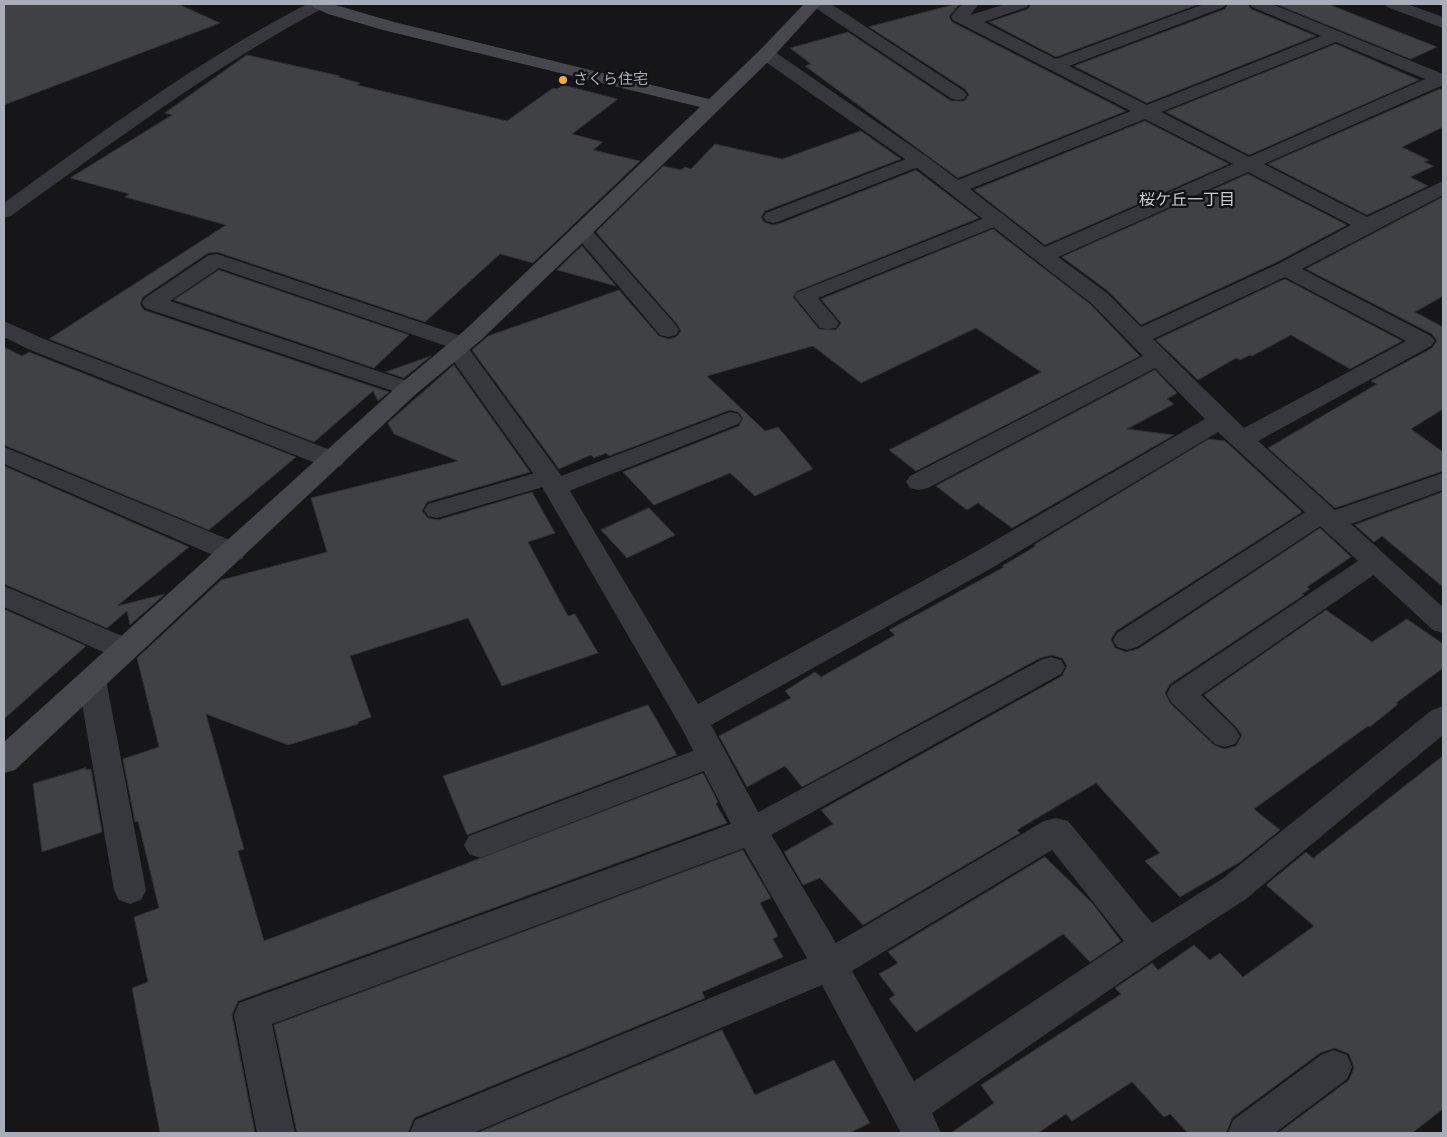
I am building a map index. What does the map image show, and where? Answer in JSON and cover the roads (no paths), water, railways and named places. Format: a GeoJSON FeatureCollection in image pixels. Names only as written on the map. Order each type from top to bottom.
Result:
{"type":"FeatureCollection","features":[{"type":"Feature","properties":{"kind":"street"},"geometry":{"type":"LineString","coordinates":[[4,212],[186,82],[251,41],[319,4],[334,11],[389,26],[713,105]]}},
{"type":"Feature","properties":{"kind":"street"},"geometry":{"type":"LineString","coordinates":[[4,761],[408,389],[459,346],[582,231],[766,54],[813,4]]}},
{"type":"Feature","properties":{"kind":"street"},"geometry":{"type":"LineString","coordinates":[[820,4],[958,95]]}},
{"type":"Feature","properties":{"kind":"street"},"geometry":{"type":"LineString","coordinates":[[970,12],[1020,4]]}},
{"type":"Feature","properties":{"kind":"street"},"geometry":{"type":"LineString","coordinates":[[1055,65],[1218,4]]}},
{"type":"Feature","properties":{"kind":"street"},"geometry":{"type":"LineString","coordinates":[[1258,4],[1442,80]]}},
{"type":"Feature","properties":{"kind":"street"},"geometry":{"type":"LineString","coordinates":[[1393,4],[1443,23]]}},
{"type":"Feature","properties":{"kind":"street"},"geometry":{"type":"LineString","coordinates":[[970,12],[1055,65],[1368,225]]}},
{"type":"Feature","properties":{"kind":"street"},"geometry":{"type":"LineString","coordinates":[[955,188],[1336,36]]}},
{"type":"Feature","properties":{"kind":"street"},"geometry":{"type":"LineString","coordinates":[[766,54],[919,160],[1099,298],[1220,420],[1443,623]]}},
{"type":"Feature","properties":{"kind":"street"},"geometry":{"type":"LineString","coordinates":[[1042,256],[1442,80]]}},
{"type":"Feature","properties":{"kind":"street"},"geometry":{"type":"LineString","coordinates":[[1138,337],[1286,268],[1443,187]]}},
{"type":"Feature","properties":{"kind":"street"},"geometry":{"type":"LineString","coordinates":[[408,389],[153,303],[217,260],[459,346],[552,482],[693,721],[751,831],[830,965],[915,1120],[1148,944],[1234,889],[1443,718]]}},
{"type":"Feature","properties":{"kind":"street"},"geometry":{"type":"LineString","coordinates":[[1243,439],[1423,341],[1286,268]]}},
{"type":"Feature","properties":{"kind":"street"},"geometry":{"type":"LineString","coordinates":[[4,328],[36,344],[332,460]]}},
{"type":"Feature","properties":{"kind":"street"},"geometry":{"type":"LineString","coordinates":[[920,482],[1158,357]]}},
{"type":"Feature","properties":{"kind":"street"},"geometry":{"type":"LineString","coordinates":[[693,721],[980,562],[1220,420]]}},
{"type":"Feature","properties":{"kind":"street"},"geometry":{"type":"LineString","coordinates":[[4,455],[232,552]]}},
{"type":"Feature","properties":{"kind":"street"},"geometry":{"type":"LineString","coordinates":[[1327,517],[1443,481]]}},
{"type":"Feature","properties":{"kind":"street"},"geometry":{"type":"LineString","coordinates":[[4,596],[124,650]]}},
{"type":"Feature","properties":{"kind":"street"},"geometry":{"type":"LineString","coordinates":[[276,1133],[252,1015],[751,831]]}},
{"type":"Feature","properties":{"kind":"street"},"geometry":{"type":"LineString","coordinates":[[429,1133],[830,965],[1056,831],[1148,944]]}},
{"type":"Feature","properties":{"kind":"lane"},"geometry":{"type":"LineString","coordinates":[[773,217],[919,160]]}},
{"type":"Feature","properties":{"kind":"lane"},"geometry":{"type":"LineString","coordinates":[[828,323],[805,296],[997,219]]}},
{"type":"Feature","properties":{"kind":"lane"},"geometry":{"type":"LineString","coordinates":[[582,231],[668,330]]}},
{"type":"Feature","properties":{"kind":"lane"},"geometry":{"type":"LineString","coordinates":[[437,510],[552,482],[730,419]]}},
{"type":"Feature","properties":{"kind":"lane"},"geometry":{"type":"LineString","coordinates":[[1127,640],[1327,517]]}},
{"type":"Feature","properties":{"kind":"lane"},"geometry":{"type":"LineString","coordinates":[[1225,736],[1181,694],[1376,561]]}},
{"type":"Feature","properties":{"kind":"lane"},"geometry":{"type":"LineString","coordinates":[[751,831],[1052,667]]}},
{"type":"Feature","properties":{"kind":"lane"},"geometry":{"type":"LineString","coordinates":[[92,680],[130,890]]}},
{"type":"Feature","properties":{"kind":"lane"},"geometry":{"type":"LineString","coordinates":[[480,845],[711,756]]}},
{"type":"Feature","properties":{"kind":"lane"},"geometry":{"type":"LineString","coordinates":[[1246,1133],[1334,1067]]}},
{"type":"Feature","properties":{"kind":"place","name":"さくら住宅"},"geometry":{"type":"Point","coordinates":[563,80]}},
{"type":"Feature","properties":{"kind":"district","name":"桜ケ丘一丁目"},"geometry":{"type":"Point","coordinates":[1187,201]}}]}
